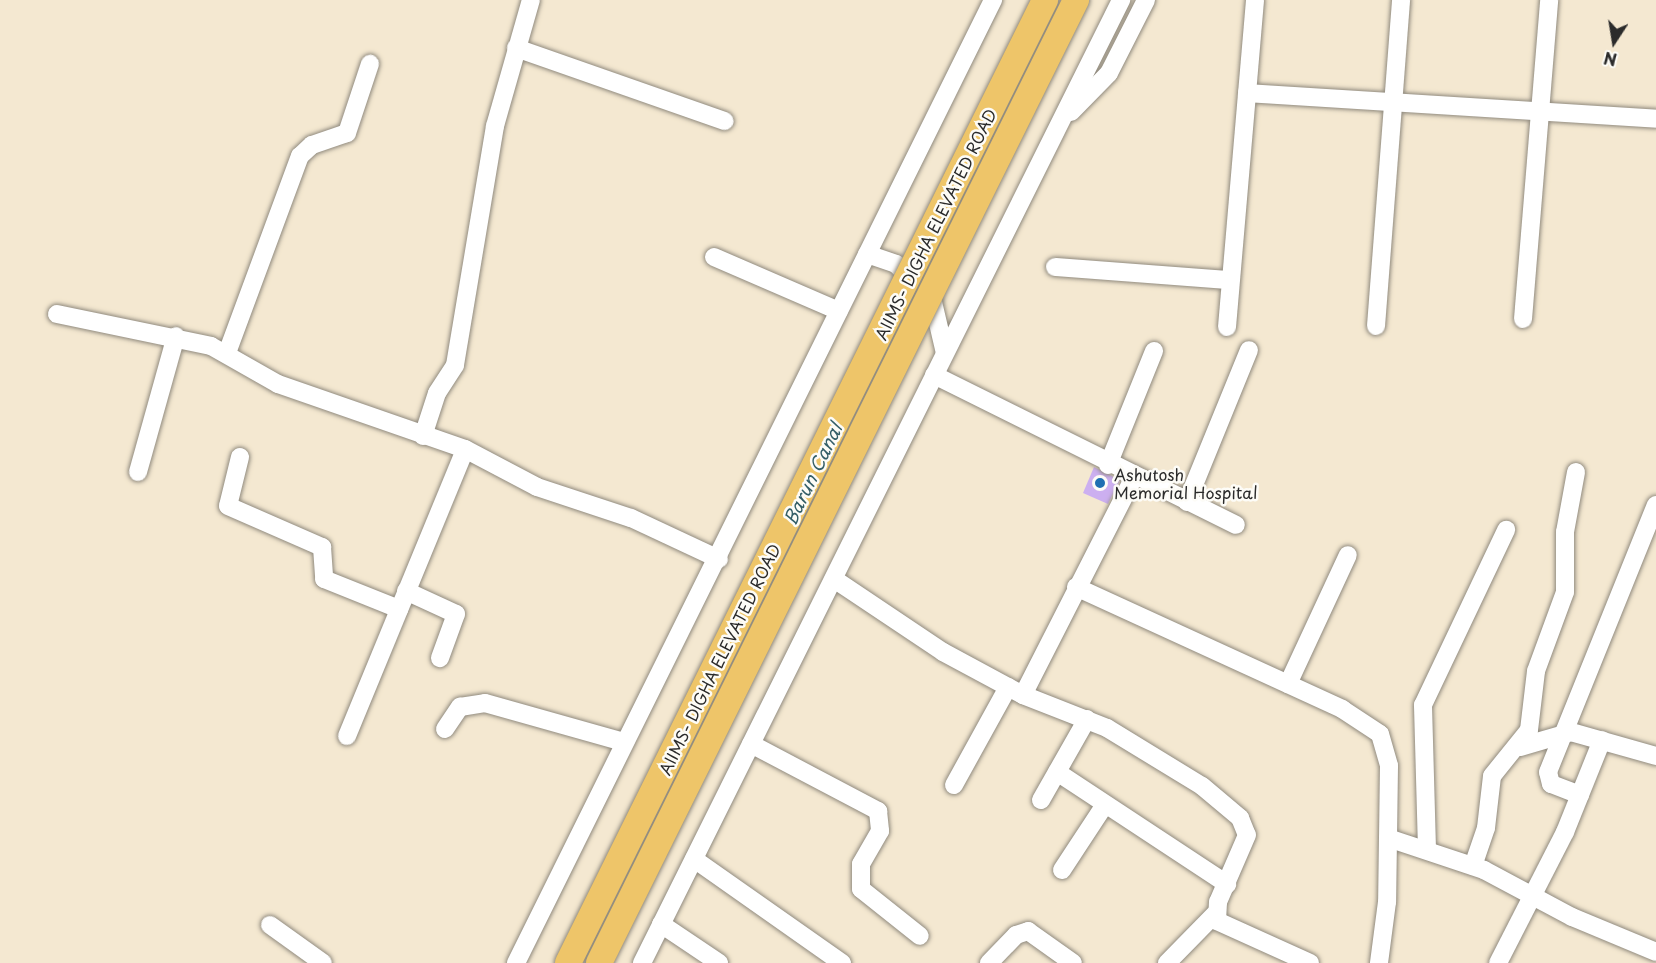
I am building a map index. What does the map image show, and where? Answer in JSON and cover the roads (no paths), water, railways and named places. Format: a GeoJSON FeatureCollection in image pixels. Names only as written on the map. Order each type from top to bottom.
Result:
{"type":"FeatureCollection","features":[{"type":"Feature","properties":{"kind":"highway","name":"AIIMS- DIGHA ELEVATED ROAD"},"geometry":{"type":"LineString","coordinates":[[568,963],[1045,0]]}},
{"type":"Feature","properties":{"kind":"highway","name":"AIIMS- DIGHA ELEVATED ROAD"},"geometry":{"type":"LineString","coordinates":[[599,963],[1076,0]]}},
{"type":"Feature","properties":{"kind":"street"},"geometry":{"type":"LineString","coordinates":[[423,436],[437,393],[455,365],[495,126],[531,0]]}},
{"type":"Feature","properties":{"kind":"street"},"geometry":{"type":"LineString","coordinates":[[516,963],[624,742],[719,559],[993,0]]}},
{"type":"Feature","properties":{"kind":"street"},"geometry":{"type":"LineString","coordinates":[[642,963],[1121,0]]}},
{"type":"Feature","properties":{"kind":"street"},"geometry":{"type":"LineString","coordinates":[[1059,124],[1109,73],[1146,0]]}},
{"type":"Feature","properties":{"kind":"street"},"geometry":{"type":"LineString","coordinates":[[1227,327],[1229,280],[1255,0]]}},
{"type":"Feature","properties":{"kind":"street"},"geometry":{"type":"LineString","coordinates":[[1376,326],[1401,0]]}},
{"type":"Feature","properties":{"kind":"street"},"geometry":{"type":"LineString","coordinates":[[1523,319],[1548,0]]}},
{"type":"Feature","properties":{"kind":"street"},"geometry":{"type":"LineString","coordinates":[[516,48],[725,122]]}},
{"type":"Feature","properties":{"kind":"street"},"geometry":{"type":"LineString","coordinates":[[227,353],[300,156],[312,145],[348,133],[370,63]]}},
{"type":"Feature","properties":{"kind":"street"},"geometry":{"type":"LineString","coordinates":[[1247,93],[1394,98],[1656,119]]}},
{"type":"Feature","properties":{"kind":"street"},"geometry":{"type":"LineString","coordinates":[[867,254],[901,269],[933,302],[945,353]]}},
{"type":"Feature","properties":{"kind":"street"},"geometry":{"type":"LineString","coordinates":[[714,257],[839,311]]}},
{"type":"Feature","properties":{"kind":"street"},"geometry":{"type":"LineString","coordinates":[[1055,267],[1229,280]]}},
{"type":"Feature","properties":{"kind":"street"},"geometry":{"type":"LineString","coordinates":[[57,314],[176,336],[227,353],[278,384],[465,449],[537,487],[631,519],[719,559]]}},
{"type":"Feature","properties":{"kind":"street"},"geometry":{"type":"LineString","coordinates":[[138,472],[176,336]]}},
{"type":"Feature","properties":{"kind":"street"},"geometry":{"type":"LineString","coordinates":[[1187,502],[1249,350]]}},
{"type":"Feature","properties":{"kind":"street"},"geometry":{"type":"LineString","coordinates":[[1108,465],[1154,351]]}},
{"type":"Feature","properties":{"kind":"street"},"geometry":{"type":"LineString","coordinates":[[934,375],[1108,465],[1236,525]]}},
{"type":"Feature","properties":{"kind":"street"},"geometry":{"type":"LineString","coordinates":[[347,736],[465,449]]}},
{"type":"Feature","properties":{"kind":"street"},"geometry":{"type":"LineString","coordinates":[[240,457],[228,506],[322,547],[324,579],[399,609]]}},
{"type":"Feature","properties":{"kind":"street"},"geometry":{"type":"LineString","coordinates":[[1473,866],[1486,828],[1492,776],[1520,747],[1531,724],[1539,663],[1565,592],[1564,538],[1576,472]]}},
{"type":"Feature","properties":{"kind":"street"},"geometry":{"type":"LineString","coordinates":[[954,785],[1016,691],[1076,587],[1134,477]]}},
{"type":"Feature","properties":{"kind":"street"},"geometry":{"type":"LineString","coordinates":[[1580,795],[1548,781],[1561,734],[1656,505]]}},
{"type":"Feature","properties":{"kind":"street"},"geometry":{"type":"LineString","coordinates":[[1427,849],[1422,705],[1506,530]]}},
{"type":"Feature","properties":{"kind":"street"},"geometry":{"type":"LineString","coordinates":[[1288,684],[1348,555]]}},
{"type":"Feature","properties":{"kind":"street"},"geometry":{"type":"LineString","coordinates":[[834,579],[943,652],[1016,691],[1087,719],[1185,775],[1240,818],[1246,835],[1216,913],[1167,963]]}},
{"type":"Feature","properties":{"kind":"street"},"geometry":{"type":"LineString","coordinates":[[1076,587],[1288,684],[1380,734],[1389,766],[1388,838],[1379,963]]}},
{"type":"Feature","properties":{"kind":"street"},"geometry":{"type":"LineString","coordinates":[[406,591],[456,614],[440,658]]}},
{"type":"Feature","properties":{"kind":"street"},"geometry":{"type":"LineString","coordinates":[[445,729],[460,707],[485,703],[624,742]]}},
{"type":"Feature","properties":{"kind":"street"},"geometry":{"type":"LineString","coordinates":[[1041,800],[1087,719]]}},
{"type":"Feature","properties":{"kind":"street"},"geometry":{"type":"LineString","coordinates":[[1520,747],[1561,734],[1602,740],[1656,756]]}},
{"type":"Feature","properties":{"kind":"street"},"geometry":{"type":"LineString","coordinates":[[1498,963],[1580,795],[1602,740]]}},
{"type":"Feature","properties":{"kind":"street"},"geometry":{"type":"LineString","coordinates":[[751,744],[878,811],[880,831],[861,864],[861,889],[920,936]]}},
{"type":"Feature","properties":{"kind":"street"},"geometry":{"type":"LineString","coordinates":[[1057,772],[1104,806],[1227,884]]}},
{"type":"Feature","properties":{"kind":"street"},"geometry":{"type":"LineString","coordinates":[[1062,870],[1104,806]]}},
{"type":"Feature","properties":{"kind":"street"},"geometry":{"type":"LineString","coordinates":[[1388,838],[1473,866],[1656,952]]}},
{"type":"Feature","properties":{"kind":"street"},"geometry":{"type":"LineString","coordinates":[[694,859],[842,963]]}},
{"type":"Feature","properties":{"kind":"street"},"geometry":{"type":"LineString","coordinates":[[1216,913],[1221,925],[1310,963]]}},
{"type":"Feature","properties":{"kind":"street"},"geometry":{"type":"LineString","coordinates":[[270,924],[323,963]]}},
{"type":"Feature","properties":{"kind":"street"},"geometry":{"type":"LineString","coordinates":[[661,924],[719,963]]}},
{"type":"Feature","properties":{"kind":"street"},"geometry":{"type":"LineString","coordinates":[[989,963],[1016,935],[1028,931],[1073,963]]}},
{"type":"Feature","properties":{"kind":"place","name":"Ashutosh Memorial Hospital"},"geometry":{"type":"Point","coordinates":[1100,483]}},
{"type":"Feature","properties":{"kind":"water label","name":"Barun Canal"},"geometry":{"type":"Point","coordinates":[813,474]}}]}
